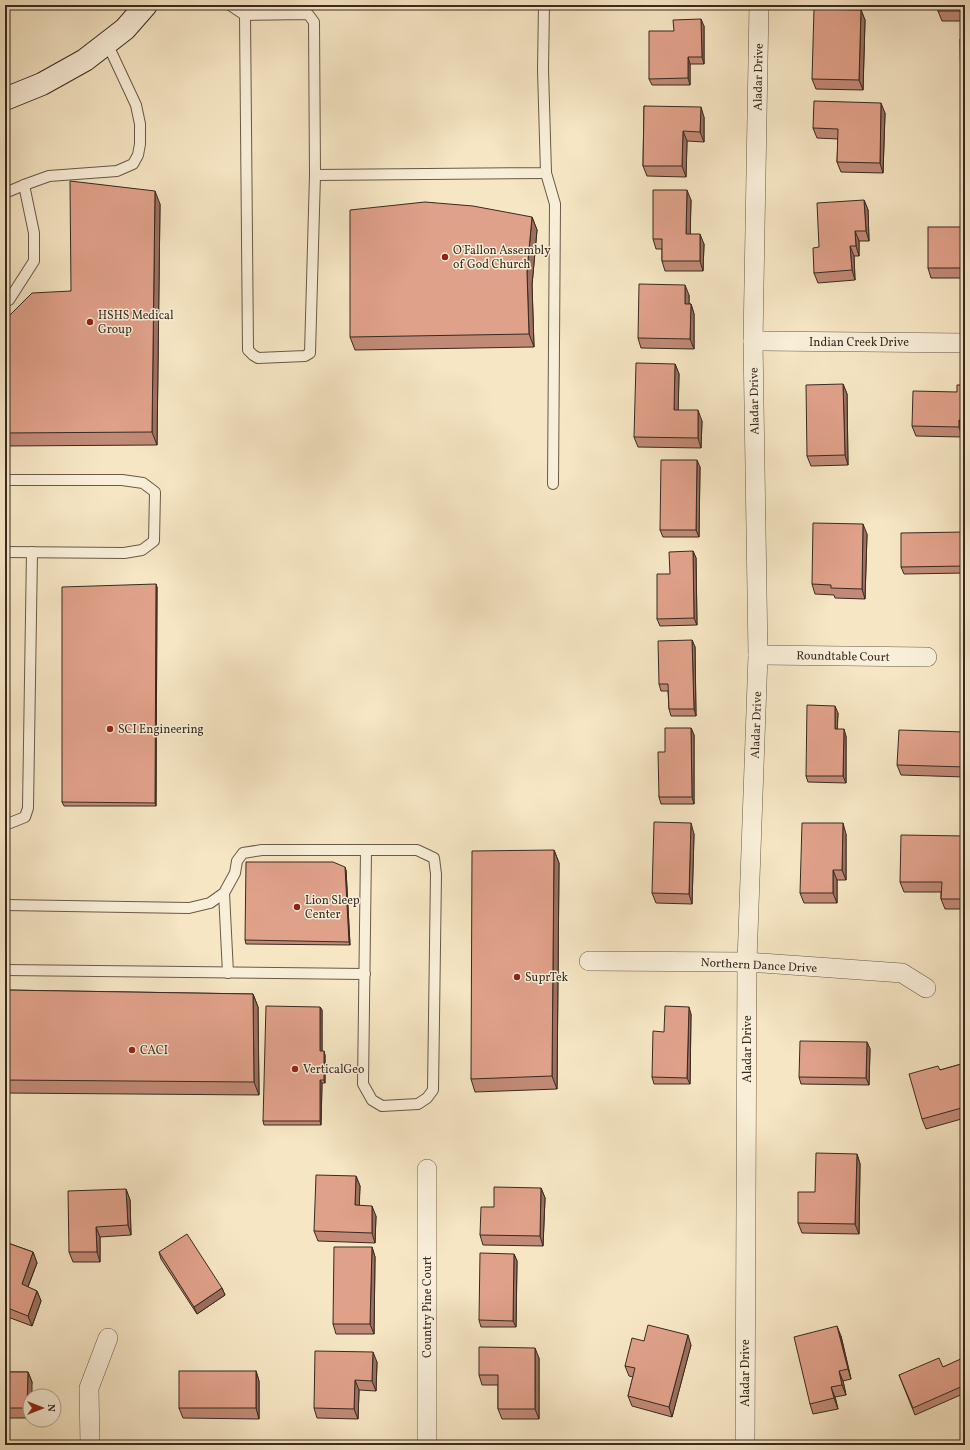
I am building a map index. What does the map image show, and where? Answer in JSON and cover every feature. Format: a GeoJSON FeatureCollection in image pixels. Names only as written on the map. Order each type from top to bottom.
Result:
{"type":"FeatureCollection","features":[{"type":"Feature","properties":{"kind":"street"},"geometry":{"type":"LineString","coordinates":[[5,99],[42,84],[85,60],[125,29],[146,5]]}},
{"type":"Feature","properties":{"kind":"street","name":"Aladar Drive"},"geometry":{"type":"LineString","coordinates":[[745,1445],[747,962],[758,656],[753,341],[759,5]]}},
{"type":"Feature","properties":{"kind":"street","name":"Indian Creek Drive"},"geometry":{"type":"LineString","coordinates":[[753,341],[965,342]]}},
{"type":"Feature","properties":{"kind":"street","name":"Roundtable Court"},"geometry":{"type":"LineString","coordinates":[[758,656],[927,657]]}},
{"type":"Feature","properties":{"kind":"street","name":"Northern Dance Drive"},"geometry":{"type":"LineString","coordinates":[[589,962],[747,962],[902,973],[926,988]]}},
{"type":"Feature","properties":{"kind":"street","name":"Country Pine Court"},"geometry":{"type":"LineString","coordinates":[[427,1169],[427,1445]]}},
{"type":"Feature","properties":{"kind":"street"},"geometry":{"type":"LineString","coordinates":[[90,1445],[89,1388],[108,1338]]}},
{"type":"Feature","properties":{"kind":"lane"},"geometry":{"type":"LineString","coordinates":[[230,5],[245,15],[308,14],[314,22],[315,175],[310,352],[305,356],[258,358],[252,355],[248,350],[245,15]]}},
{"type":"Feature","properties":{"kind":"lane"},"geometry":{"type":"LineString","coordinates":[[544,5],[543,70],[546,172],[555,204],[553,484]]}},
{"type":"Feature","properties":{"kind":"lane"},"geometry":{"type":"LineString","coordinates":[[5,193],[49,176],[117,171],[132,164],[138,155],[140,144],[140,124],[136,104],[107,43]]}},
{"type":"Feature","properties":{"kind":"lane"},"geometry":{"type":"LineString","coordinates":[[315,175],[546,172]]}},
{"type":"Feature","properties":{"kind":"lane"},"geometry":{"type":"LineString","coordinates":[[5,302],[9,300],[34,260],[34,233],[24,185]]}},
{"type":"Feature","properties":{"kind":"lane"},"geometry":{"type":"LineString","coordinates":[[5,480],[122,480],[143,483],[155,492],[154,541],[142,550],[124,553],[5,552]]}},
{"type":"Feature","properties":{"kind":"lane"},"geometry":{"type":"LineString","coordinates":[[5,823],[10,823],[25,817],[28,808],[32,552]]}},
{"type":"Feature","properties":{"kind":"lane"},"geometry":{"type":"LineString","coordinates":[[5,905],[189,908],[210,902],[224,893],[235,873],[237,861],[243,853],[262,850],[366,850],[418,850],[434,858],[436,874],[433,1090],[427,1098],[418,1104],[382,1106],[372,1100],[363,1084],[366,850]]}},
{"type":"Feature","properties":{"kind":"lane"},"geometry":{"type":"LineString","coordinates":[[224,893],[228,973]]}},
{"type":"Feature","properties":{"kind":"lane"},"geometry":{"type":"LineString","coordinates":[[5,970],[365,974]]}},
{"type":"Feature","properties":{"kind":"building"},"geometry":{"type":"Polygon","coordinates":[[[938,5],[965,5],[965,11],[938,11],[938,5]]]}},
{"type":"Feature","properties":{"kind":"building"},"geometry":{"type":"Polygon","coordinates":[[[814,9],[861,10],[859,80],[812,79],[814,9]]]}},
{"type":"Feature","properties":{"kind":"building"},"geometry":{"type":"Polygon","coordinates":[[[701,19],[702,57],[688,57],[688,78],[649,79],[649,31],[674,31],[673,20],[701,19]]]}},
{"type":"Feature","properties":{"kind":"building"},"geometry":{"type":"Polygon","coordinates":[[[960,39],[965,39],[965,97],[961,97],[960,39]]]}},
{"type":"Feature","properties":{"kind":"building"},"geometry":{"type":"Polygon","coordinates":[[[814,101],[881,103],[880,163],[837,162],[838,129],[813,128],[814,101]]]}},
{"type":"Feature","properties":{"kind":"building"},"geometry":{"type":"Polygon","coordinates":[[[644,106],[701,107],[700,132],[683,131],[682,166],[643,166],[644,106]]]}},
{"type":"Feature","properties":{"kind":"building","name":"HSHS Medical Group"},"geometry":{"type":"Polygon","coordinates":[[[70,181],[155,191],[152,432],[5,433],[5,348],[7,348],[5,346],[5,320],[32,293],[71,291],[70,181]]]}},
{"type":"Feature","properties":{"kind":"building"},"geometry":{"type":"Polygon","coordinates":[[[653,190],[687,190],[686,234],[700,234],[700,261],[662,261],[662,239],[653,239],[653,190]]]}},
{"type":"Feature","properties":{"kind":"building"},"geometry":{"type":"Polygon","coordinates":[[[864,200],[866,231],[855,231],[856,246],[850,246],[852,270],[814,273],[813,248],[819,247],[817,203],[864,200]]]}},
{"type":"Feature","properties":{"kind":"building","name":"O'Fallon Assembly of God Church"},"geometry":{"type":"Polygon","coordinates":[[[425,202],[473,206],[532,217],[527,272],[529,334],[350,337],[350,210],[425,202]]]}},
{"type":"Feature","properties":{"kind":"building"},"geometry":{"type":"Polygon","coordinates":[[[928,227],[965,227],[965,268],[928,268],[928,227]]]}},
{"type":"Feature","properties":{"kind":"building"},"geometry":{"type":"Polygon","coordinates":[[[639,284],[685,285],[685,304],[691,304],[690,339],[638,338],[639,284]]]}},
{"type":"Feature","properties":{"kind":"building"},"geometry":{"type":"Polygon","coordinates":[[[636,363],[675,364],[674,410],[698,410],[698,438],[634,437],[636,363]]]}},
{"type":"Feature","properties":{"kind":"building"},"geometry":{"type":"Polygon","coordinates":[[[843,384],[845,455],[807,456],[806,385],[843,384]]]}},
{"type":"Feature","properties":{"kind":"building"},"geometry":{"type":"Polygon","coordinates":[[[957,385],[965,385],[965,420],[959,420],[959,427],[912,426],[913,391],[957,392],[957,385]]]}},
{"type":"Feature","properties":{"kind":"building"},"geometry":{"type":"Polygon","coordinates":[[[661,460],[697,460],[696,530],[660,530],[661,460]]]}},
{"type":"Feature","properties":{"kind":"building"},"geometry":{"type":"Polygon","coordinates":[[[813,523],[863,524],[862,589],[831,588],[831,585],[812,584],[813,523]]]}},
{"type":"Feature","properties":{"kind":"building"},"geometry":{"type":"Polygon","coordinates":[[[965,532],[965,566],[901,567],[901,533],[965,532]]]}},
{"type":"Feature","properties":{"kind":"building"},"geometry":{"type":"Polygon","coordinates":[[[693,551],[694,618],[657,619],[657,574],[670,574],[669,552],[693,551]]]}},
{"type":"Feature","properties":{"kind":"building","name":"SCI Engineering"},"geometry":{"type":"Polygon","coordinates":[[[156,584],[155,803],[62,802],[62,587],[156,584]]]}},
{"type":"Feature","properties":{"kind":"building"},"geometry":{"type":"Polygon","coordinates":[[[692,640],[694,709],[669,709],[668,684],[659,684],[658,641],[692,640]]]}},
{"type":"Feature","properties":{"kind":"building"},"geometry":{"type":"Polygon","coordinates":[[[807,705],[835,706],[835,729],[844,729],[843,776],[806,776],[807,705]]]}},
{"type":"Feature","properties":{"kind":"building"},"geometry":{"type":"Polygon","coordinates":[[[665,728],[691,728],[692,797],[659,797],[658,752],[665,752],[665,728]]]}},
{"type":"Feature","properties":{"kind":"building"},"geometry":{"type":"Polygon","coordinates":[[[899,730],[965,732],[965,767],[897,765],[899,730]]]}},
{"type":"Feature","properties":{"kind":"building"},"geometry":{"type":"Polygon","coordinates":[[[654,822],[691,823],[689,894],[652,893],[654,822]]]}},
{"type":"Feature","properties":{"kind":"building"},"geometry":{"type":"Polygon","coordinates":[[[802,823],[843,823],[842,870],[833,870],[833,893],[800,893],[802,823]]]}},
{"type":"Feature","properties":{"kind":"building"},"geometry":{"type":"Polygon","coordinates":[[[901,835],[965,836],[965,899],[941,899],[942,882],[900,882],[901,835]]]}},
{"type":"Feature","properties":{"kind":"building","name":"SuprTek"},"geometry":{"type":"Polygon","coordinates":[[[554,850],[552,1076],[471,1079],[472,851],[554,850]]]}},
{"type":"Feature","properties":{"kind":"building","name":"Lion Sleep Center"},"geometry":{"type":"Polygon","coordinates":[[[246,862],[333,862],[345,867],[349,942],[245,940],[246,862]]]}},
{"type":"Feature","properties":{"kind":"building","name":"CACI"},"geometry":{"type":"Polygon","coordinates":[[[5,990],[253,994],[254,1082],[5,1080],[5,990]]]}},
{"type":"Feature","properties":{"kind":"building","name":"VerticalGeo"},"geometry":{"type":"Polygon","coordinates":[[[266,1006],[320,1007],[320,1051],[324,1051],[324,1080],[320,1080],[320,1121],[263,1121],[266,1006]]]}},
{"type":"Feature","properties":{"kind":"building"},"geometry":{"type":"Polygon","coordinates":[[[665,1006],[689,1007],[687,1078],[652,1077],[653,1031],[664,1032],[665,1006]]]}},
{"type":"Feature","properties":{"kind":"building"},"geometry":{"type":"Polygon","coordinates":[[[800,1041],[867,1042],[866,1078],[799,1077],[800,1041]]]}},
{"type":"Feature","properties":{"kind":"building"},"geometry":{"type":"Polygon","coordinates":[[[965,1063],[965,1107],[922,1119],[909,1074],[938,1066],[940,1070],[965,1063]]]}},
{"type":"Feature","properties":{"kind":"building"},"geometry":{"type":"Polygon","coordinates":[[[816,1153],[857,1154],[855,1224],[798,1223],[798,1192],[815,1192],[816,1153]]]}},
{"type":"Feature","properties":{"kind":"building"},"geometry":{"type":"Polygon","coordinates":[[[316,1175],[356,1176],[355,1205],[372,1206],[372,1233],[314,1231],[316,1175]]]}},
{"type":"Feature","properties":{"kind":"building"},"geometry":{"type":"Polygon","coordinates":[[[494,1187],[541,1188],[540,1236],[480,1235],[481,1207],[494,1207],[494,1187]]]}},
{"type":"Feature","properties":{"kind":"building"},"geometry":{"type":"Polygon","coordinates":[[[126,1189],[128,1225],[96,1227],[97,1252],[69,1252],[68,1191],[126,1189]]]}},
{"type":"Feature","properties":{"kind":"building"},"geometry":{"type":"Polygon","coordinates":[[[187,1234],[222,1288],[194,1307],[159,1252],[187,1234]]]}},
{"type":"Feature","properties":{"kind":"building"},"geometry":{"type":"Polygon","coordinates":[[[5,1242],[33,1252],[22,1284],[37,1291],[28,1316],[5,1307],[5,1242]]]}},
{"type":"Feature","properties":{"kind":"building"},"geometry":{"type":"Polygon","coordinates":[[[334,1247],[372,1247],[370,1324],[333,1324],[334,1247]]]}},
{"type":"Feature","properties":{"kind":"building"},"geometry":{"type":"Polygon","coordinates":[[[480,1253],[514,1254],[513,1321],[479,1320],[480,1253]]]}},
{"type":"Feature","properties":{"kind":"building"},"geometry":{"type":"Polygon","coordinates":[[[648,1325],[688,1335],[669,1407],[628,1396],[635,1368],[625,1366],[632,1338],[644,1341],[648,1325]]]}},
{"type":"Feature","properties":{"kind":"building"},"geometry":{"type":"Polygon","coordinates":[[[837,1326],[848,1369],[839,1371],[842,1385],[831,1387],[834,1398],[810,1404],[794,1337],[837,1326]]]}},
{"type":"Feature","properties":{"kind":"building"},"geometry":{"type":"Polygon","coordinates":[[[479,1347],[535,1348],[535,1409],[498,1409],[498,1375],[479,1375],[479,1347]]]}},
{"type":"Feature","properties":{"kind":"building"},"geometry":{"type":"Polygon","coordinates":[[[315,1351],[373,1352],[372,1381],[355,1380],[354,1409],[314,1408],[315,1351]]]}},
{"type":"Feature","properties":{"kind":"building"},"geometry":{"type":"Polygon","coordinates":[[[965,1357],[965,1385],[913,1408],[899,1375],[939,1358],[943,1367],[965,1357]]]}},
{"type":"Feature","properties":{"kind":"building"},"geometry":{"type":"Polygon","coordinates":[[[179,1371],[256,1371],[256,1408],[179,1408],[179,1371]]]}},
{"type":"Feature","properties":{"kind":"building"},"geometry":{"type":"Polygon","coordinates":[[[5,1372],[28,1372],[28,1388],[22,1388],[22,1408],[5,1408],[5,1372]]]}},
{"type":"Feature","properties":{"kind":"place","name":"O'Fallon Assembly of God Church"},"geometry":{"type":"Point","coordinates":[445,257]}},
{"type":"Feature","properties":{"kind":"place","name":"HSHS Medical Group"},"geometry":{"type":"Point","coordinates":[90,322]}},
{"type":"Feature","properties":{"kind":"place","name":"SCI Engineering"},"geometry":{"type":"Point","coordinates":[110,729]}},
{"type":"Feature","properties":{"kind":"place","name":"Lion Sleep Center"},"geometry":{"type":"Point","coordinates":[297,907]}},
{"type":"Feature","properties":{"kind":"place","name":"SuprTek"},"geometry":{"type":"Point","coordinates":[517,977]}},
{"type":"Feature","properties":{"kind":"place","name":"CACI"},"geometry":{"type":"Point","coordinates":[132,1050]}},
{"type":"Feature","properties":{"kind":"place","name":"VerticalGeo"},"geometry":{"type":"Point","coordinates":[295,1069]}}]}
